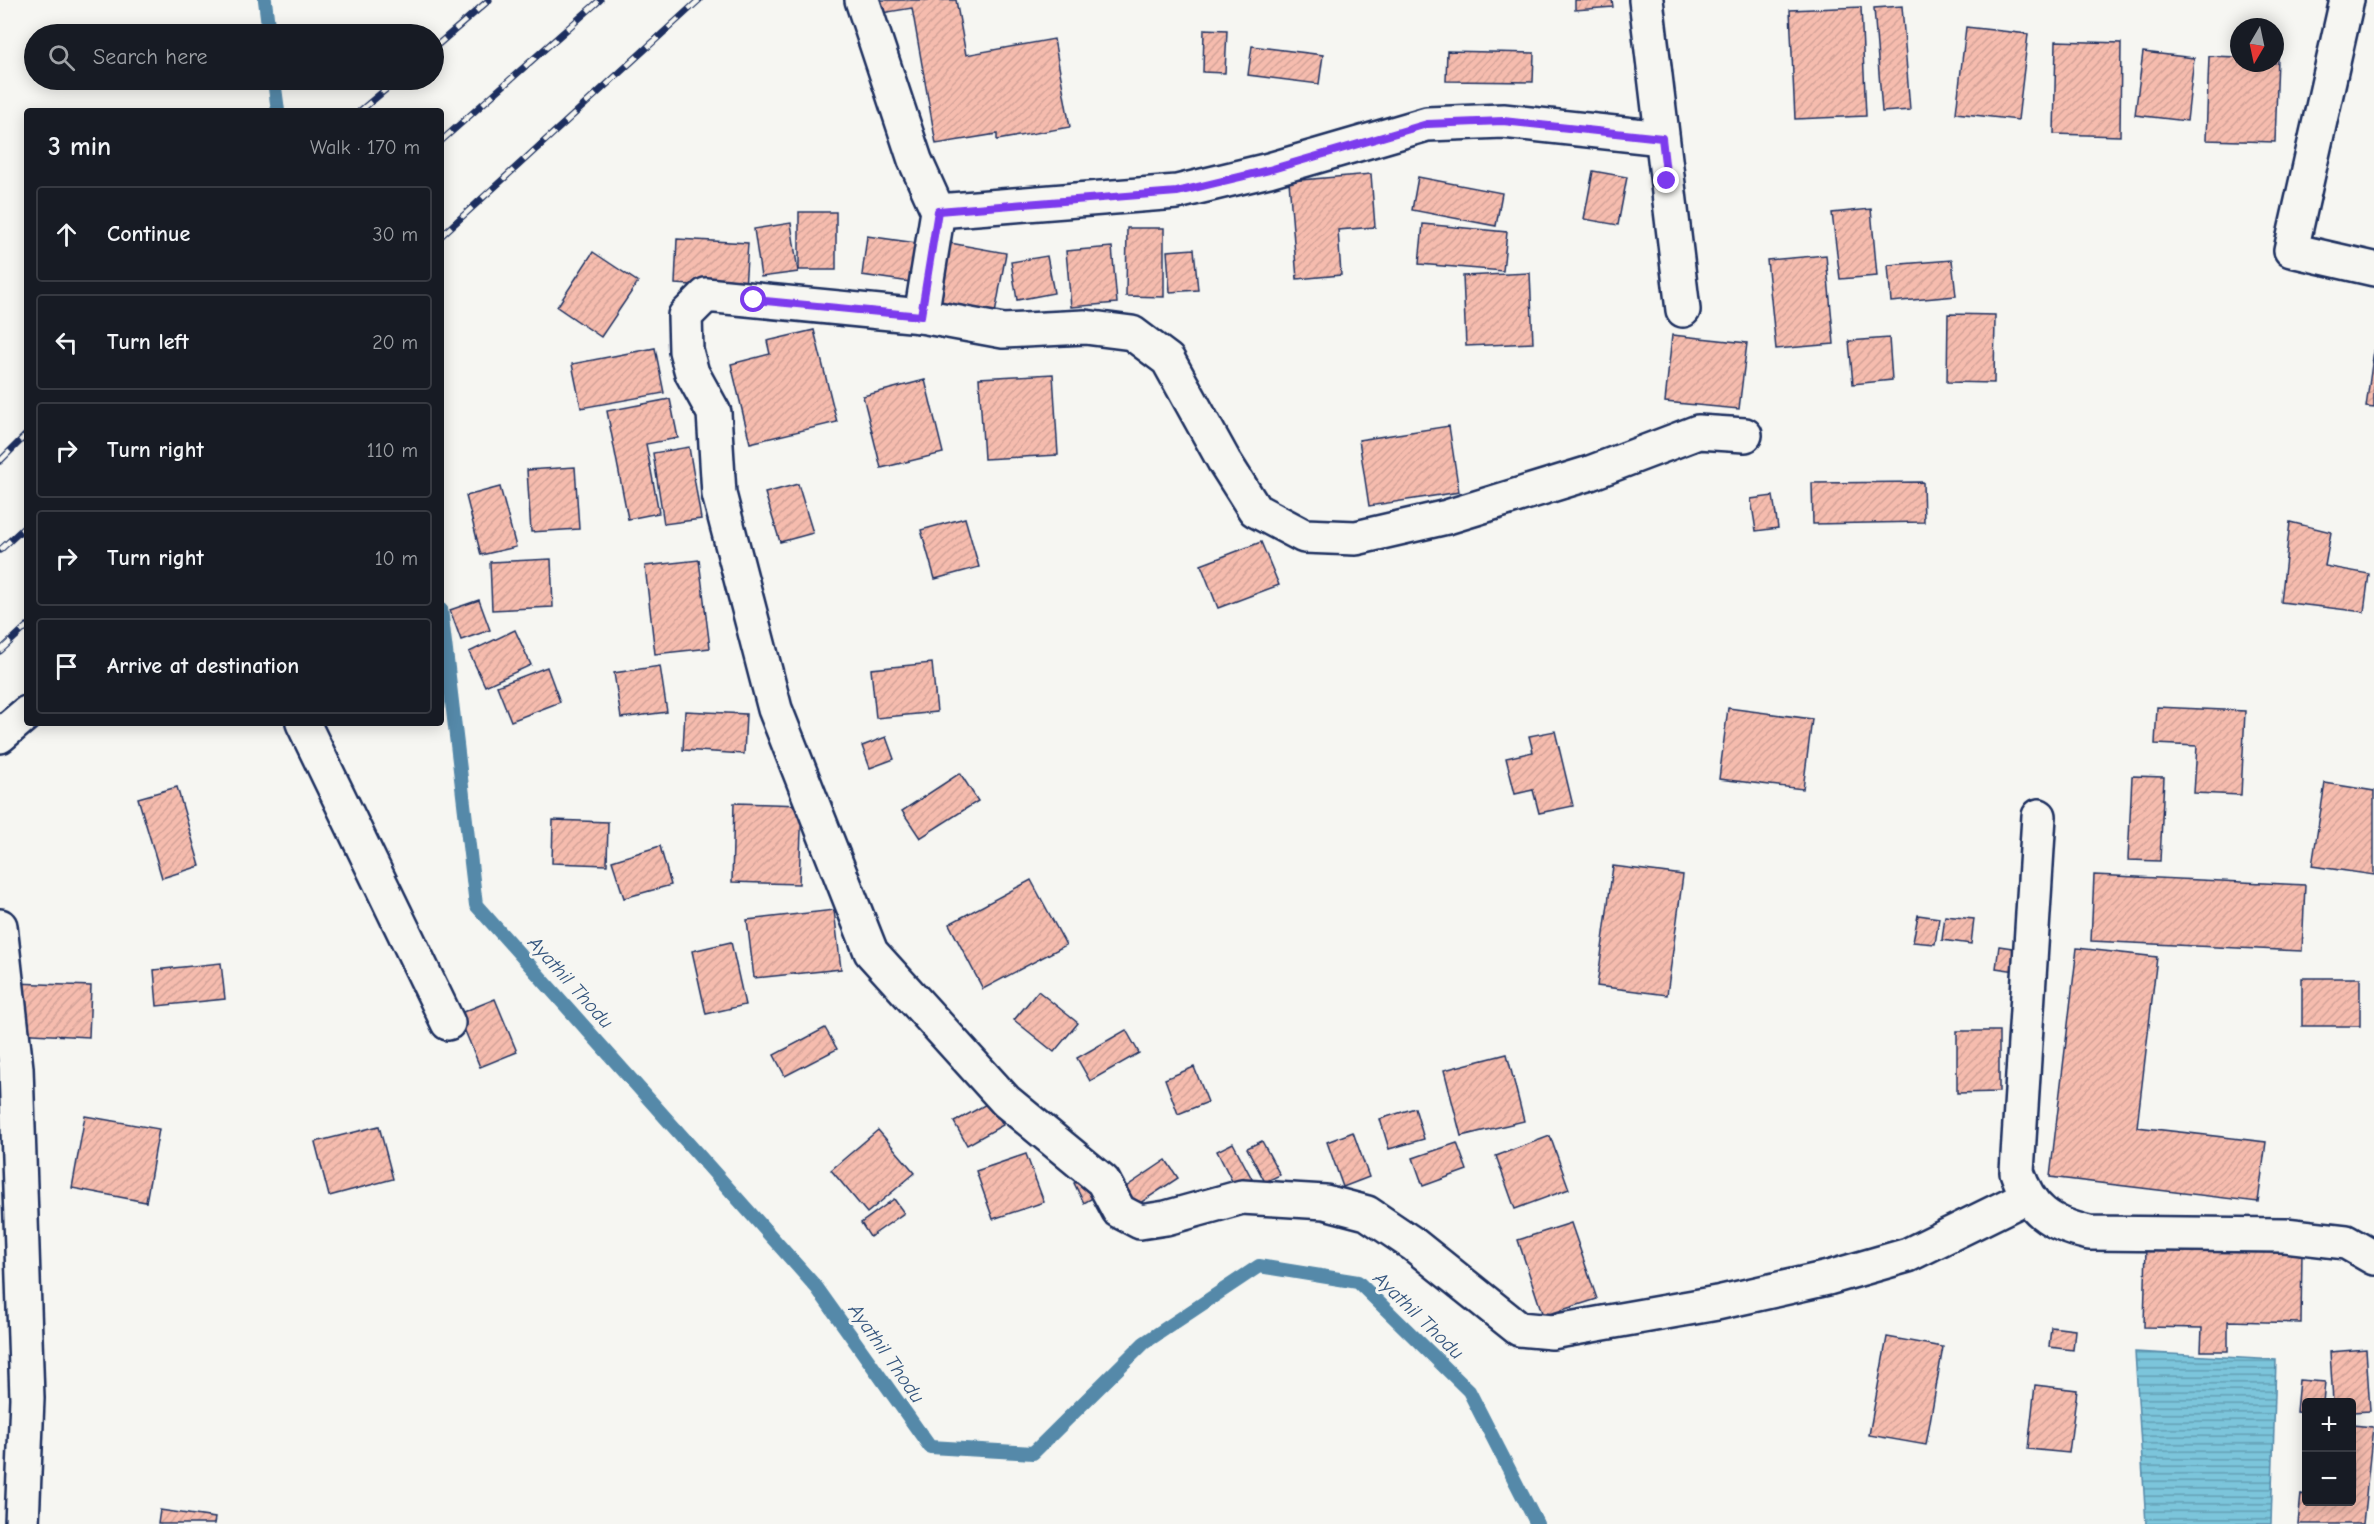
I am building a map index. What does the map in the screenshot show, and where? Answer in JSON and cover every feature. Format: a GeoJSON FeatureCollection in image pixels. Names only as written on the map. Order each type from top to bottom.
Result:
{"type":"FeatureCollection","features":[{"type":"Feature","properties":{"kind":"street"},"geometry":{"type":"LineString","coordinates":[[862,0],[915,160],[938,211],[921,316]]}},
{"type":"Feature","properties":{"kind":"street"},"geometry":{"type":"LineString","coordinates":[[1646,0],[1683,310]]}},
{"type":"Feature","properties":{"kind":"street"},"geometry":{"type":"LineString","coordinates":[[2347,0],[2291,250],[2374,269]]}},
{"type":"Feature","properties":{"kind":"street"},"geometry":{"type":"LineString","coordinates":[[938,211],[1177,192],[1269,170],[1427,124],[1503,121],[1662,138]]}},
{"type":"Feature","properties":{"kind":"street"},"geometry":{"type":"LineString","coordinates":[[1745,435],[1698,432],[1590,472],[1480,507],[1356,538],[1304,536],[1255,510],[1224,461],[1168,360],[1132,333],[1085,327],[1003,331],[921,316],[706,295],[685,316],[686,351],[692,373],[714,413],[719,494],[775,709],[871,952],[1006,1101],[1103,1181],[1119,1211],[1140,1222],[1166,1218],[1242,1197],[1325,1202],[1367,1213],[1413,1244],[1519,1329],[1552,1332],[1717,1303],[1828,1278],[1908,1255],[2026,1197]]}},
{"type":"Feature","properties":{"kind":"street"},"geometry":{"type":"LineString","coordinates":[[0,736],[24,716]]}},
{"type":"Feature","properties":{"kind":"street"},"geometry":{"type":"LineString","coordinates":[[304,726],[448,1023]]}},
{"type":"Feature","properties":{"kind":"street"},"geometry":{"type":"LineString","coordinates":[[2039,816],[2017,1172],[2026,1197],[2065,1228],[2089,1233],[2285,1235],[2346,1242],[2374,1258]]}},
{"type":"Feature","properties":{"kind":"street"},"geometry":{"type":"LineString","coordinates":[[0,926],[16,1068],[27,1398],[22,1524]]}},
{"type":"Feature","properties":{"kind":"water"},"geometry":{"type":"Polygon","coordinates":[[[2135,1352],[2276,1360],[2271,1524],[2146,1524],[2135,1352]]]}},
{"type":"Feature","properties":{"kind":"building"},"geometry":{"type":"Polygon","coordinates":[[[880,0],[956,0],[966,55],[1054,39],[1070,127],[997,140],[997,134],[936,144],[912,8],[882,13],[880,0]]]}},
{"type":"Feature","properties":{"kind":"building"},"geometry":{"type":"Polygon","coordinates":[[[1575,0],[1612,0],[1613,7],[1575,10],[1575,0]]]}},
{"type":"Feature","properties":{"kind":"building"},"geometry":{"type":"Polygon","coordinates":[[[1902,6],[1910,110],[1882,112],[1874,8],[1902,6]]]}},
{"type":"Feature","properties":{"kind":"building"},"geometry":{"type":"Polygon","coordinates":[[[1861,7],[1866,116],[1795,119],[1790,10],[1861,7]]]}},
{"type":"Feature","properties":{"kind":"building"},"geometry":{"type":"Polygon","coordinates":[[[1966,27],[2028,34],[2018,120],[1956,113],[1966,27]]]}},
{"type":"Feature","properties":{"kind":"building"},"geometry":{"type":"Polygon","coordinates":[[[1204,29],[1227,30],[1225,73],[1203,72],[1204,29]]]}},
{"type":"Feature","properties":{"kind":"building"},"geometry":{"type":"Polygon","coordinates":[[[2056,41],[2121,43],[2120,136],[2054,134],[2056,41]]]}},
{"type":"Feature","properties":{"kind":"building"},"geometry":{"type":"Polygon","coordinates":[[[1252,46],[1323,55],[1319,84],[1248,75],[1252,46]]]}},
{"type":"Feature","properties":{"kind":"building"},"geometry":{"type":"Polygon","coordinates":[[[1447,51],[1534,53],[1533,82],[1446,81],[1447,51]]]}},
{"type":"Feature","properties":{"kind":"building"},"geometry":{"type":"Polygon","coordinates":[[[2143,52],[2194,58],[2187,121],[2135,115],[2143,52]]]}},
{"type":"Feature","properties":{"kind":"building"},"geometry":{"type":"Polygon","coordinates":[[[2209,56],[2230,57],[2230,72],[2278,72],[2275,142],[2206,140],[2209,56]]]}},
{"type":"Feature","properties":{"kind":"building"},"geometry":{"type":"Polygon","coordinates":[[[1593,171],[1627,177],[1618,225],[1584,219],[1593,171]]]}},
{"type":"Feature","properties":{"kind":"building"},"geometry":{"type":"Polygon","coordinates":[[[1371,174],[1375,227],[1338,230],[1341,275],[1297,279],[1289,181],[1371,174]]]}},
{"type":"Feature","properties":{"kind":"building"},"geometry":{"type":"Polygon","coordinates":[[[1418,177],[1502,193],[1496,226],[1412,210],[1418,177]]]}},
{"type":"Feature","properties":{"kind":"building"},"geometry":{"type":"Polygon","coordinates":[[[1871,209],[1877,276],[1840,279],[1832,213],[1871,209]]]}},
{"type":"Feature","properties":{"kind":"building"},"geometry":{"type":"Polygon","coordinates":[[[799,212],[836,212],[836,270],[799,270],[799,212]]]}},
{"type":"Feature","properties":{"kind":"building"},"geometry":{"type":"Polygon","coordinates":[[[791,223],[798,272],[761,277],[754,229],[791,223]]]}},
{"type":"Feature","properties":{"kind":"building"},"geometry":{"type":"Polygon","coordinates":[[[1423,224],[1507,232],[1503,271],[1419,264],[1423,224]]]}},
{"type":"Feature","properties":{"kind":"building"},"geometry":{"type":"Polygon","coordinates":[[[1127,228],[1164,228],[1164,297],[1126,296],[1127,228]]]}},
{"type":"Feature","properties":{"kind":"building"},"geometry":{"type":"Polygon","coordinates":[[[867,236],[923,244],[917,283],[862,275],[867,236]]]}},
{"type":"Feature","properties":{"kind":"building"},"geometry":{"type":"Polygon","coordinates":[[[677,239],[748,243],[745,288],[675,284],[677,239]]]}},
{"type":"Feature","properties":{"kind":"building"},"geometry":{"type":"Polygon","coordinates":[[[950,243],[1006,253],[995,314],[940,304],[950,243]]]}},
{"type":"Feature","properties":{"kind":"building"},"geometry":{"type":"Polygon","coordinates":[[[1112,247],[1117,303],[1071,307],[1066,251],[1112,247]]]}},
{"type":"Feature","properties":{"kind":"building"},"geometry":{"type":"Polygon","coordinates":[[[1194,249],[1198,290],[1170,292],[1167,251],[1194,249]]]}},
{"type":"Feature","properties":{"kind":"building"},"geometry":{"type":"Polygon","coordinates":[[[593,252],[638,282],[601,337],[557,307],[593,252]]]}},
{"type":"Feature","properties":{"kind":"building"},"geometry":{"type":"Polygon","coordinates":[[[1826,255],[1834,344],[1776,349],[1767,260],[1826,255]]]}},
{"type":"Feature","properties":{"kind":"building"},"geometry":{"type":"Polygon","coordinates":[[[1047,256],[1054,293],[1017,300],[1011,262],[1047,256]]]}},
{"type":"Feature","properties":{"kind":"building"},"geometry":{"type":"Polygon","coordinates":[[[1952,260],[1956,296],[1891,302],[1888,265],[1952,260]]]}},
{"type":"Feature","properties":{"kind":"building"},"geometry":{"type":"Polygon","coordinates":[[[1530,273],[1533,343],[1466,346],[1463,276],[1530,273]]]}},
{"type":"Feature","properties":{"kind":"building"},"geometry":{"type":"Polygon","coordinates":[[[1948,314],[1995,315],[1994,383],[1947,382],[1948,314]]]}},
{"type":"Feature","properties":{"kind":"building"},"geometry":{"type":"Polygon","coordinates":[[[814,330],[837,422],[750,443],[731,364],[770,354],[767,341],[814,330]]]}},
{"type":"Feature","properties":{"kind":"building"},"geometry":{"type":"Polygon","coordinates":[[[1672,335],[1747,343],[1739,409],[1665,402],[1672,335]]]}},
{"type":"Feature","properties":{"kind":"building"},"geometry":{"type":"Polygon","coordinates":[[[1889,338],[1892,380],[1853,384],[1849,341],[1889,338]]]}},
{"type":"Feature","properties":{"kind":"building"},"geometry":{"type":"Polygon","coordinates":[[[655,348],[664,393],[581,408],[572,364],[655,348]]]}},
{"type":"Feature","properties":{"kind":"building"},"geometry":{"type":"Polygon","coordinates":[[[2374,350],[2374,408],[2366,407],[2374,350]]]}},
{"type":"Feature","properties":{"kind":"building"},"geometry":{"type":"Polygon","coordinates":[[[1053,374],[1058,455],[984,459],[979,378],[1053,374]]]}},
{"type":"Feature","properties":{"kind":"building"},"geometry":{"type":"Polygon","coordinates":[[[925,380],[943,453],[881,468],[863,396],[925,380]]]}},
{"type":"Feature","properties":{"kind":"building"},"geometry":{"type":"Polygon","coordinates":[[[670,399],[678,438],[646,444],[659,513],[628,519],[607,411],[670,399]]]}},
{"type":"Feature","properties":{"kind":"building"},"geometry":{"type":"Polygon","coordinates":[[[1449,426],[1459,492],[1369,506],[1359,440],[1449,426]]]}},
{"type":"Feature","properties":{"kind":"building"},"geometry":{"type":"Polygon","coordinates":[[[689,447],[701,519],[664,524],[653,453],[689,447]]]}},
{"type":"Feature","properties":{"kind":"building"},"geometry":{"type":"Polygon","coordinates":[[[575,467],[579,529],[531,532],[527,470],[575,467]]]}},
{"type":"Feature","properties":{"kind":"building"},"geometry":{"type":"Polygon","coordinates":[[[1923,482],[1924,522],[1813,524],[1812,483],[1923,482]]]}},
{"type":"Feature","properties":{"kind":"building"},"geometry":{"type":"Polygon","coordinates":[[[798,484],[813,533],[780,542],[765,493],[798,484]]]}},
{"type":"Feature","properties":{"kind":"building"},"geometry":{"type":"Polygon","coordinates":[[[500,487],[516,547],[481,555],[466,496],[500,487]]]}},
{"type":"Feature","properties":{"kind":"building"},"geometry":{"type":"Polygon","coordinates":[[[1773,496],[1778,528],[1756,531],[1751,499],[1773,496]]]}},
{"type":"Feature","properties":{"kind":"building"},"geometry":{"type":"Polygon","coordinates":[[[965,518],[979,567],[935,579],[921,530],[965,518]]]}},
{"type":"Feature","properties":{"kind":"building"},"geometry":{"type":"Polygon","coordinates":[[[2290,522],[2331,532],[2325,566],[2369,574],[2364,612],[2281,602],[2290,522]]]}},
{"type":"Feature","properties":{"kind":"building"},"geometry":{"type":"Polygon","coordinates":[[[1261,542],[1279,585],[1218,608],[1201,565],[1261,542]]]}},
{"type":"Feature","properties":{"kind":"building"},"geometry":{"type":"Polygon","coordinates":[[[551,559],[553,607],[492,610],[490,562],[551,559]]]}},
{"type":"Feature","properties":{"kind":"building"},"geometry":{"type":"Polygon","coordinates":[[[699,560],[710,648],[655,654],[645,566],[699,560]]]}},
{"type":"Feature","properties":{"kind":"building"},"geometry":{"type":"Polygon","coordinates":[[[479,600],[490,630],[461,640],[450,610],[479,600]]]}},
{"type":"Feature","properties":{"kind":"building"},"geometry":{"type":"Polygon","coordinates":[[[515,630],[531,665],[485,686],[469,652],[515,630]]]}},
{"type":"Feature","properties":{"kind":"building"},"geometry":{"type":"Polygon","coordinates":[[[932,663],[937,712],[876,718],[871,669],[932,663]]]}},
{"type":"Feature","properties":{"kind":"building"},"geometry":{"type":"Polygon","coordinates":[[[660,666],[667,712],[621,718],[614,673],[660,666]]]}},
{"type":"Feature","properties":{"kind":"building"},"geometry":{"type":"Polygon","coordinates":[[[547,667],[560,702],[511,721],[497,686],[547,667]]]}},
{"type":"Feature","properties":{"kind":"building"},"geometry":{"type":"Polygon","coordinates":[[[2157,707],[2245,711],[2241,795],[2194,793],[2197,746],[2155,744],[2157,707]]]}},
{"type":"Feature","properties":{"kind":"building"},"geometry":{"type":"Polygon","coordinates":[[[1728,708],[1812,719],[1803,789],[1719,779],[1728,708]]]}},
{"type":"Feature","properties":{"kind":"building"},"geometry":{"type":"Polygon","coordinates":[[[685,711],[746,714],[744,754],[683,750],[685,711]]]}},
{"type":"Feature","properties":{"kind":"building"},"geometry":{"type":"Polygon","coordinates":[[[1555,731],[1573,806],[1539,813],[1533,790],[1515,794],[1506,758],[1533,752],[1529,736],[1555,731]]]}},
{"type":"Feature","properties":{"kind":"building"},"geometry":{"type":"Polygon","coordinates":[[[886,737],[894,759],[870,768],[862,746],[886,737]]]}},
{"type":"Feature","properties":{"kind":"building"},"geometry":{"type":"Polygon","coordinates":[[[960,773],[978,801],[920,838],[902,811],[960,773]]]}},
{"type":"Feature","properties":{"kind":"building"},"geometry":{"type":"Polygon","coordinates":[[[2132,776],[2164,777],[2160,861],[2128,860],[2132,776]]]}},
{"type":"Feature","properties":{"kind":"building"},"geometry":{"type":"Polygon","coordinates":[[[2325,783],[2374,791],[2374,875],[2312,866],[2325,783]]]}},
{"type":"Feature","properties":{"kind":"building"},"geometry":{"type":"Polygon","coordinates":[[[177,787],[200,866],[162,878],[138,798],[177,787]]]}},
{"type":"Feature","properties":{"kind":"building"},"geometry":{"type":"Polygon","coordinates":[[[734,803],[802,805],[799,884],[732,882],[734,803]]]}},
{"type":"Feature","properties":{"kind":"building"},"geometry":{"type":"Polygon","coordinates":[[[553,820],[608,822],[607,865],[552,863],[553,820]]]}},
{"type":"Feature","properties":{"kind":"building"},"geometry":{"type":"Polygon","coordinates":[[[660,846],[671,885],[624,898],[612,861],[660,846]]]}},
{"type":"Feature","properties":{"kind":"building"},"geometry":{"type":"Polygon","coordinates":[[[1613,866],[1683,875],[1667,995],[1597,986],[1613,866]]]}},
{"type":"Feature","properties":{"kind":"building"},"geometry":{"type":"Polygon","coordinates":[[[2094,875],[2305,885],[2302,951],[2091,941],[2094,875]]]}},
{"type":"Feature","properties":{"kind":"building"},"geometry":{"type":"Polygon","coordinates":[[[1031,880],[1066,945],[983,989],[949,924],[1031,880]]]}},
{"type":"Feature","properties":{"kind":"building"},"geometry":{"type":"Polygon","coordinates":[[[834,910],[841,969],[754,978],[747,920],[834,910]]]}},
{"type":"Feature","properties":{"kind":"building"},"geometry":{"type":"Polygon","coordinates":[[[1918,915],[1939,918],[1935,944],[1913,942],[1918,915]]]}},
{"type":"Feature","properties":{"kind":"building"},"geometry":{"type":"Polygon","coordinates":[[[1945,916],[1974,919],[1971,944],[1942,940],[1945,916]]]}},
{"type":"Feature","properties":{"kind":"building"},"geometry":{"type":"Polygon","coordinates":[[[731,942],[745,1005],[706,1014],[692,951],[731,942]]]}},
{"type":"Feature","properties":{"kind":"building"},"geometry":{"type":"Polygon","coordinates":[[[1999,946],[2019,949],[2016,971],[1996,968],[1999,946]]]}},
{"type":"Feature","properties":{"kind":"building"},"geometry":{"type":"Polygon","coordinates":[[[2077,948],[2157,957],[2137,1127],[2266,1142],[2258,1202],[2050,1177],[2077,948]]]}},
{"type":"Feature","properties":{"kind":"building"},"geometry":{"type":"Polygon","coordinates":[[[221,963],[225,999],[157,1006],[154,970],[221,963]]]}},
{"type":"Feature","properties":{"kind":"building"},"geometry":{"type":"Polygon","coordinates":[[[2302,978],[2360,978],[2360,1026],[2302,1026],[2302,978]]]}},
{"type":"Feature","properties":{"kind":"building"},"geometry":{"type":"Polygon","coordinates":[[[15,983],[91,986],[89,1037],[13,1033],[15,983]]]}},
{"type":"Feature","properties":{"kind":"building"},"geometry":{"type":"Polygon","coordinates":[[[1038,991],[1078,1023],[1054,1052],[1014,1020],[1038,991]]]}},
{"type":"Feature","properties":{"kind":"building"},"geometry":{"type":"Polygon","coordinates":[[[495,999],[517,1052],[480,1067],[458,1014],[495,999]]]}},
{"type":"Feature","properties":{"kind":"building"},"geometry":{"type":"Polygon","coordinates":[[[825,1028],[837,1049],[785,1076],[774,1055],[825,1028]]]}},
{"type":"Feature","properties":{"kind":"building"},"geometry":{"type":"Polygon","coordinates":[[[1126,1030],[1139,1053],[1090,1081],[1077,1058],[1126,1030]]]}},
{"type":"Feature","properties":{"kind":"building"},"geometry":{"type":"Polygon","coordinates":[[[1957,1031],[1999,1031],[1999,1092],[1957,1093],[1957,1031]]]}},
{"type":"Feature","properties":{"kind":"building"},"geometry":{"type":"Polygon","coordinates":[[[1507,1054],[1524,1121],[1461,1136],[1444,1070],[1507,1054]]]}},
{"type":"Feature","properties":{"kind":"building"},"geometry":{"type":"Polygon","coordinates":[[[1194,1067],[1208,1102],[1178,1114],[1165,1079],[1194,1067]]]}},
{"type":"Feature","properties":{"kind":"building"},"geometry":{"type":"Polygon","coordinates":[[[990,1102],[1003,1125],[967,1145],[954,1122],[990,1102]]]}},
{"type":"Feature","properties":{"kind":"building"},"geometry":{"type":"Polygon","coordinates":[[[1415,1108],[1424,1139],[1389,1149],[1380,1119],[1415,1108]]]}},
{"type":"Feature","properties":{"kind":"building"},"geometry":{"type":"Polygon","coordinates":[[[85,1116],[159,1129],[146,1202],[72,1188],[85,1116]]]}},
{"type":"Feature","properties":{"kind":"building"},"geometry":{"type":"Polygon","coordinates":[[[379,1126],[393,1179],[329,1196],[315,1142],[379,1126]]]}},
{"type":"Feature","properties":{"kind":"building"},"geometry":{"type":"Polygon","coordinates":[[[878,1130],[915,1173],[867,1213],[831,1170],[878,1130]]]}},
{"type":"Feature","properties":{"kind":"building"},"geometry":{"type":"Polygon","coordinates":[[[1353,1132],[1369,1177],[1343,1187],[1327,1142],[1353,1132]]]}},
{"type":"Feature","properties":{"kind":"building"},"geometry":{"type":"Polygon","coordinates":[[[1550,1136],[1569,1189],[1515,1209],[1496,1156],[1550,1136]]]}},
{"type":"Feature","properties":{"kind":"building"},"geometry":{"type":"Polygon","coordinates":[[[1262,1141],[1280,1175],[1265,1182],[1247,1148],[1262,1141]]]}},
{"type":"Feature","properties":{"kind":"building"},"geometry":{"type":"Polygon","coordinates":[[[1233,1143],[1252,1179],[1235,1187],[1217,1151],[1233,1143]]]}},
{"type":"Feature","properties":{"kind":"building"},"geometry":{"type":"Polygon","coordinates":[[[1457,1143],[1467,1170],[1423,1186],[1413,1158],[1457,1143]]]}},
{"type":"Feature","properties":{"kind":"building"},"geometry":{"type":"Polygon","coordinates":[[[1026,1154],[1044,1202],[993,1219],[976,1171],[1026,1154]]]}},
{"type":"Feature","properties":{"kind":"building"},"geometry":{"type":"Polygon","coordinates":[[[1166,1160],[1178,1178],[1131,1209],[1120,1191],[1166,1160]]]}},
{"type":"Feature","properties":{"kind":"building"},"geometry":{"type":"Polygon","coordinates":[[[1086,1177],[1096,1196],[1084,1203],[1074,1183],[1086,1177]]]}},
{"type":"Feature","properties":{"kind":"building"},"geometry":{"type":"Polygon","coordinates":[[[894,1199],[904,1213],[870,1237],[861,1223],[894,1199]]]}},
{"type":"Feature","properties":{"kind":"building"},"geometry":{"type":"Polygon","coordinates":[[[1571,1223],[1597,1299],[1543,1316],[1518,1240],[1571,1223]]]}},
{"type":"Feature","properties":{"kind":"building"},"geometry":{"type":"Polygon","coordinates":[[[2146,1246],[2302,1250],[2301,1323],[2228,1321],[2228,1351],[2201,1351],[2202,1328],[2144,1327],[2146,1246]]]}},
{"type":"Feature","properties":{"kind":"building"},"geometry":{"type":"Polygon","coordinates":[[[2051,1327],[2075,1330],[2073,1350],[2049,1347],[2051,1327]]]}},
{"type":"Feature","properties":{"kind":"building"},"geometry":{"type":"Polygon","coordinates":[[[1887,1337],[1943,1347],[1926,1445],[1869,1435],[1887,1337]]]}},
{"type":"Feature","properties":{"kind":"building"},"geometry":{"type":"Polygon","coordinates":[[[2366,1349],[2370,1411],[2356,1412],[2356,1398],[2333,1398],[2330,1352],[2366,1349]]]}},
{"type":"Feature","properties":{"kind":"building"},"geometry":{"type":"Polygon","coordinates":[[[2299,1380],[2325,1382],[2323,1398],[2302,1398],[2302,1413],[2296,1412],[2299,1380]]]}},
{"type":"Feature","properties":{"kind":"building"},"geometry":{"type":"Polygon","coordinates":[[[2035,1385],[2077,1390],[2069,1453],[2028,1449],[2035,1385]]]}},
{"type":"Feature","properties":{"kind":"building"},"geometry":{"type":"Polygon","coordinates":[[[2356,1425],[2373,1427],[2363,1524],[2298,1524],[2301,1494],[2302,1506],[2356,1506],[2356,1425]]]}},
{"type":"Feature","properties":{"kind":"building"},"geometry":{"type":"Polygon","coordinates":[[[160,1510],[215,1518],[214,1524],[158,1524],[160,1510]]]}},
{"type":"Feature","properties":{"kind":"waterway","name":"Ayathil Thodu"},"geometry":{"type":"LineString","coordinates":[[265,0],[268,24]]}},
{"type":"Feature","properties":{"kind":"waterway","name":"Ayathil Thodu"},"geometry":{"type":"LineString","coordinates":[[275,90],[278,108]]}},
{"type":"Feature","properties":{"kind":"waterway","name":"Ayathil Thodu"},"geometry":{"type":"LineString","coordinates":[[444,634],[476,905],[817,1288],[930,1447],[1033,1453],[1144,1343],[1259,1266],[1358,1282],[1469,1391],[1537,1524]]}},
{"type":"Feature","properties":{"kind":"railway"},"geometry":{"type":"LineString","coordinates":[[444,39],[489,0]]}},
{"type":"Feature","properties":{"kind":"railway"},"geometry":{"type":"LineString","coordinates":[[444,138],[600,0]]}},
{"type":"Feature","properties":{"kind":"railway"},"geometry":{"type":"LineString","coordinates":[[444,233],[699,0]]}},
{"type":"Feature","properties":{"kind":"railway"},"geometry":{"type":"LineString","coordinates":[[364,108],[385,90]]}},
{"type":"Feature","properties":{"kind":"railway"},"geometry":{"type":"LineString","coordinates":[[0,461],[24,437]]}},
{"type":"Feature","properties":{"kind":"railway"},"geometry":{"type":"LineString","coordinates":[[0,550],[24,528]]}},
{"type":"Feature","properties":{"kind":"railway"},"geometry":{"type":"LineString","coordinates":[[0,651],[24,629]]}},
{"type":"Feature","properties":{"kind":"route"},"geometry":{"type":"LineString","coordinates":[[754,300],[921,316],[938,211],[1177,192],[1269,170],[1427,124],[1503,121],[1662,138],[1667,181]]}}]}
